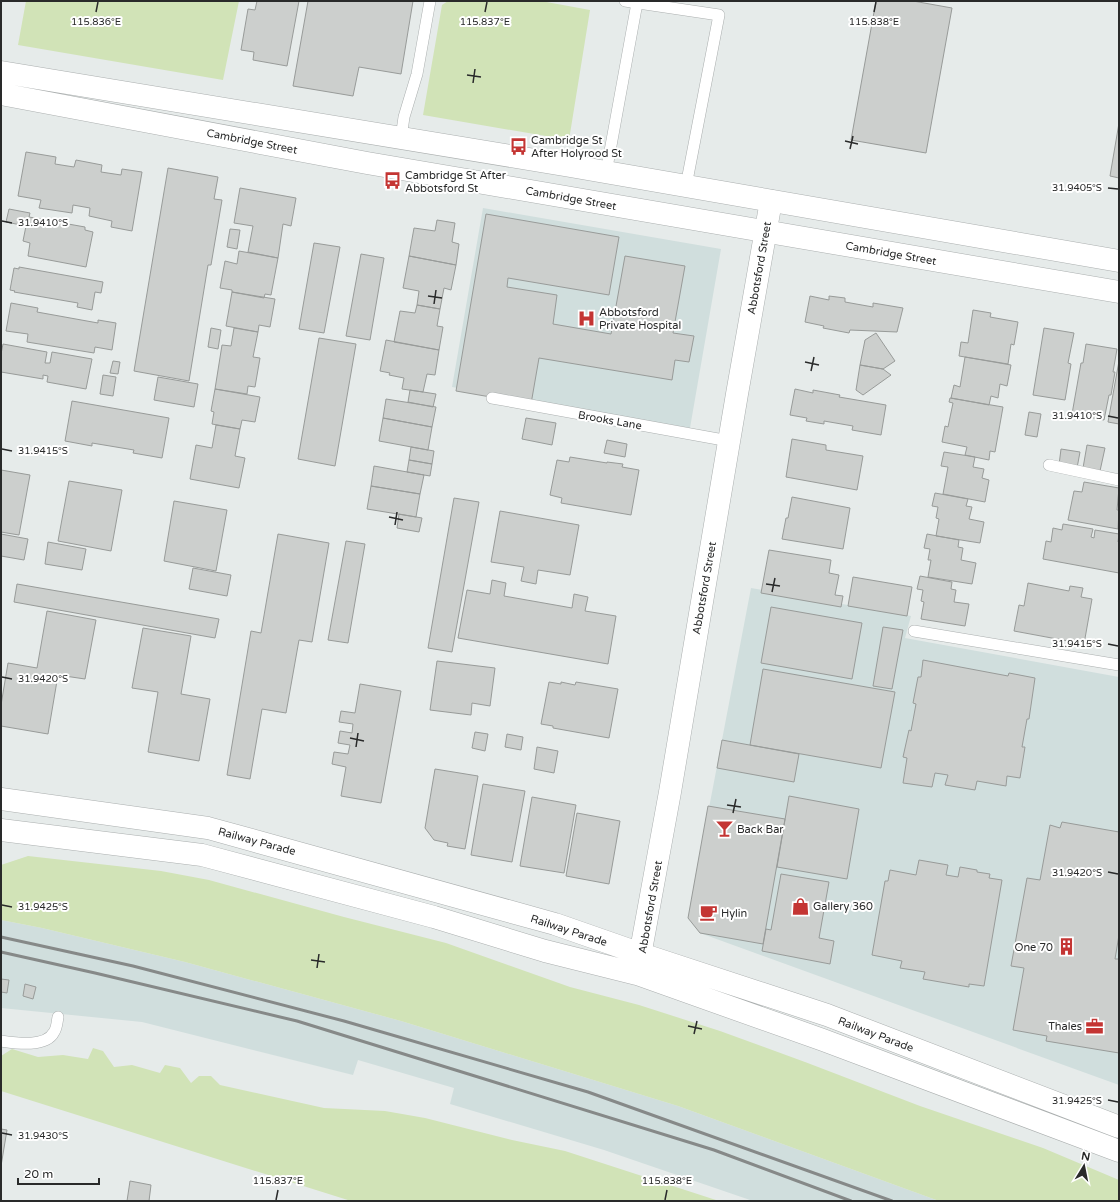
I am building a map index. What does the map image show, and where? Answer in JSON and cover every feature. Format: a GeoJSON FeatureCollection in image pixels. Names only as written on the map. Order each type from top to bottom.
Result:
{"type":"FeatureCollection","features":[{"type":"Feature","properties":{"kind":"main road"},"geometry":{"type":"LineString","coordinates":[[2,99],[4,73],[686,186],[1119,261]]}},
{"type":"Feature","properties":{"kind":"main road","name":"Cambridge Street"},"geometry":{"type":"LineString","coordinates":[[2,99],[1119,292]]}},
{"type":"Feature","properties":{"kind":"main road","name":"Abbotsford Street"},"geometry":{"type":"LineString","coordinates":[[639,964],[669,799],[771,201]]}},
{"type":"Feature","properties":{"kind":"main road","name":"Railway Parade"},"geometry":{"type":"LineString","coordinates":[[1,799],[208,828],[555,924],[639,964],[830,1043],[1119,1151]]}},
{"type":"Feature","properties":{"kind":"main road","name":"Railway Parade"},"geometry":{"type":"LineString","coordinates":[[1,830],[202,855],[434,918],[545,951],[639,964],[828,1015],[1119,1127]]}},
{"type":"Feature","properties":{"kind":"lane"},"geometry":{"type":"LineString","coordinates":[[401,138],[404,117],[417,74],[430,1]]}},
{"type":"Feature","properties":{"kind":"lane"},"geometry":{"type":"LineString","coordinates":[[625,1],[719,15],[686,186]]}},
{"type":"Feature","properties":{"kind":"lane"},"geometry":{"type":"LineString","coordinates":[[606,173],[637,3]]}},
{"type":"Feature","properties":{"kind":"lane","name":"Brooks Lane"},"geometry":{"type":"LineString","coordinates":[[492,398],[729,441]]}},
{"type":"Feature","properties":{"kind":"lane"},"geometry":{"type":"LineString","coordinates":[[1048,465],[1119,480]]}},
{"type":"Feature","properties":{"kind":"lane"},"geometry":{"type":"LineString","coordinates":[[914,631],[1119,665]]}},
{"type":"Feature","properties":{"kind":"lane"},"geometry":{"type":"LineString","coordinates":[[1,1041],[25,1044],[45,1040],[55,1032],[58,1017]]}},
{"type":"Feature","properties":{"kind":"shaded area","name":"Abbotsford Private Hospital"},"geometry":{"type":"Polygon","coordinates":[[[483,208],[721,249],[690,428],[452,387],[483,208]]]}},
{"type":"Feature","properties":{"kind":"shaded area"},"geometry":{"type":"Polygon","coordinates":[[[751,588],[911,616],[905,638],[1119,677],[1119,1085],[700,933],[688,918],[751,588]]]}},
{"type":"Feature","properties":{"kind":"shaded area"},"geometry":{"type":"Polygon","coordinates":[[[1,920],[42,928],[185,962],[401,1021],[678,1106],[939,1201],[753,1201],[604,1150],[450,1104],[454,1088],[358,1060],[353,1075],[142,1022],[1,1008],[1,920]]]}},
{"type":"Feature","properties":{"kind":"green space"},"geometry":{"type":"Polygon","coordinates":[[[26,1],[239,1],[223,80],[18,45],[26,1]]]}},
{"type":"Feature","properties":{"kind":"green space"},"geometry":{"type":"Polygon","coordinates":[[[448,1],[541,1],[590,10],[569,140],[423,115],[442,5],[448,1]]]}},
{"type":"Feature","properties":{"kind":"green space"},"geometry":{"type":"Polygon","coordinates":[[[28,856],[161,871],[209,880],[446,943],[570,987],[639,1005],[720,1031],[920,1106],[1043,1148],[1119,1180],[1119,1201],[939,1201],[678,1106],[401,1021],[185,962],[42,928],[1,920],[1,865],[28,856]]]}},
{"type":"Feature","properties":{"kind":"green space"},"geometry":{"type":"Polygon","coordinates":[[[93,1048],[103,1051],[114,1067],[132,1065],[160,1073],[165,1065],[180,1068],[191,1083],[199,1076],[211,1076],[220,1085],[324,1108],[385,1111],[425,1118],[512,1140],[565,1151],[719,1201],[351,1201],[1,1091],[1,1056],[12,1049],[38,1057],[63,1055],[88,1059],[93,1048]]]}},
{"type":"Feature","properties":{"kind":"building"},"geometry":{"type":"Polygon","coordinates":[[[257,1],[299,1],[287,66],[253,60],[254,52],[241,50],[248,9],[255,10],[257,1]]]}},
{"type":"Feature","properties":{"kind":"building"},"geometry":{"type":"Polygon","coordinates":[[[308,1],[413,1],[401,74],[359,67],[353,96],[293,86],[308,1]]]}},
{"type":"Feature","properties":{"kind":"building"},"geometry":{"type":"Polygon","coordinates":[[[876,1],[913,1],[952,8],[926,153],[851,140],[876,1]]]}},
{"type":"Feature","properties":{"kind":"building"},"geometry":{"type":"Polygon","coordinates":[[[1119,123],[1119,178],[1110,176],[1119,123]]]}},
{"type":"Feature","properties":{"kind":"building"},"geometry":{"type":"Polygon","coordinates":[[[26,152],[56,157],[55,164],[74,167],[76,160],[102,165],[101,172],[121,175],[122,169],[142,172],[132,231],[111,227],[112,221],[89,216],[90,208],[73,205],[72,213],[39,208],[41,200],[18,196],[26,152]]]}},
{"type":"Feature","properties":{"kind":"building"},"geometry":{"type":"Polygon","coordinates":[[[168,168],[218,177],[214,199],[222,200],[211,265],[208,265],[189,381],[134,371],[168,168]]]}},
{"type":"Feature","properties":{"kind":"building"},"geometry":{"type":"Polygon","coordinates":[[[240,188],[296,198],[291,226],[283,224],[278,258],[248,252],[253,226],[234,223],[240,188]]]}},
{"type":"Feature","properties":{"kind":"building"},"geometry":{"type":"Polygon","coordinates":[[[9,209],[30,213],[29,217],[85,227],[85,230],[93,232],[86,267],[28,256],[30,243],[23,241],[26,226],[6,222],[9,209]]]}},
{"type":"Feature","properties":{"kind":"building","name":"Abbotsford Private Hospital"},"geometry":{"type":"Polygon","coordinates":[[[486,214],[619,237],[609,295],[508,278],[507,287],[557,295],[553,324],[611,334],[625,256],[685,266],[673,333],[694,336],[689,362],[675,360],[672,380],[539,358],[531,404],[456,391],[486,214]]]}},
{"type":"Feature","properties":{"kind":"building"},"geometry":{"type":"Polygon","coordinates":[[[437,220],[455,223],[452,242],[459,244],[456,265],[409,256],[414,228],[435,231],[437,220]]]}},
{"type":"Feature","properties":{"kind":"building"},"geometry":{"type":"Polygon","coordinates":[[[230,229],[240,230],[237,249],[227,247],[230,229]]]}},
{"type":"Feature","properties":{"kind":"building"},"geometry":{"type":"Polygon","coordinates":[[[314,243],[340,247],[324,333],[299,329],[314,243]]]}},
{"type":"Feature","properties":{"kind":"building"},"geometry":{"type":"Polygon","coordinates":[[[239,251],[278,258],[271,295],[265,294],[264,298],[232,292],[232,290],[220,288],[225,261],[237,264],[239,251]]]}},
{"type":"Feature","properties":{"kind":"building"},"geometry":{"type":"Polygon","coordinates":[[[361,254],[384,258],[370,340],[346,336],[361,254]]]}},
{"type":"Feature","properties":{"kind":"building"},"geometry":{"type":"Polygon","coordinates":[[[409,256],[456,265],[451,290],[444,288],[440,309],[417,305],[419,291],[403,288],[409,256]]]}},
{"type":"Feature","properties":{"kind":"building"},"geometry":{"type":"Polygon","coordinates":[[[19,267],[103,282],[101,293],[95,292],[92,310],[77,307],[78,303],[14,292],[15,291],[10,290],[14,268],[19,269],[19,267]]]}},
{"type":"Feature","properties":{"kind":"building"},"geometry":{"type":"Polygon","coordinates":[[[232,292],[275,299],[270,327],[259,325],[258,332],[226,326],[232,292]]]}},
{"type":"Feature","properties":{"kind":"building"},"geometry":{"type":"Polygon","coordinates":[[[810,296],[829,300],[829,296],[845,298],[845,302],[873,307],[873,303],[903,308],[897,332],[850,330],[849,333],[823,328],[824,326],[805,322],[810,296]]]}},
{"type":"Feature","properties":{"kind":"building"},"geometry":{"type":"Polygon","coordinates":[[[11,303],[38,308],[37,312],[98,323],[98,320],[116,323],[112,350],[95,347],[94,353],[27,342],[28,334],[6,331],[11,303]]]}},
{"type":"Feature","properties":{"kind":"building"},"geometry":{"type":"Polygon","coordinates":[[[417,305],[440,309],[437,326],[443,327],[439,350],[394,342],[400,311],[415,313],[417,305]]]}},
{"type":"Feature","properties":{"kind":"building"},"geometry":{"type":"Polygon","coordinates":[[[973,310],[991,313],[990,317],[1018,322],[1014,345],[1011,344],[1008,364],[959,356],[961,342],[968,343],[973,310]]]}},
{"type":"Feature","properties":{"kind":"building"},"geometry":{"type":"Polygon","coordinates":[[[211,328],[221,330],[218,349],[208,347],[211,328]]]}},
{"type":"Feature","properties":{"kind":"building"},"geometry":{"type":"Polygon","coordinates":[[[234,328],[258,332],[253,357],[260,358],[255,387],[248,386],[247,394],[215,389],[222,345],[231,346],[234,328]]]}},
{"type":"Feature","properties":{"kind":"building"},"geometry":{"type":"Polygon","coordinates":[[[1044,328],[1074,333],[1068,363],[1071,364],[1065,400],[1033,395],[1044,328]]]}},
{"type":"Feature","properties":{"kind":"building"},"geometry":{"type":"Polygon","coordinates":[[[876,333],[895,361],[883,369],[860,365],[865,340],[876,333]]]}},
{"type":"Feature","properties":{"kind":"building"},"geometry":{"type":"Polygon","coordinates":[[[319,338],[356,344],[335,466],[298,459],[319,338]]]}},
{"type":"Feature","properties":{"kind":"building"},"geometry":{"type":"Polygon","coordinates":[[[386,340],[439,350],[435,375],[427,374],[423,392],[402,389],[404,378],[389,375],[390,373],[380,371],[386,340]]]}},
{"type":"Feature","properties":{"kind":"building"},"geometry":{"type":"Polygon","coordinates":[[[3,344],[47,352],[45,363],[50,363],[52,352],[92,359],[86,389],[47,382],[48,376],[43,375],[43,379],[1,372],[1,354],[3,344]]]}},
{"type":"Feature","properties":{"kind":"building"},"geometry":{"type":"Polygon","coordinates":[[[1086,344],[1117,349],[1111,395],[1109,395],[1104,420],[1072,414],[1086,344]]]}},
{"type":"Feature","properties":{"kind":"building"},"geometry":{"type":"Polygon","coordinates":[[[965,357],[1011,365],[1007,386],[1000,384],[998,398],[991,396],[989,405],[951,398],[954,385],[960,387],[965,357]]]}},
{"type":"Feature","properties":{"kind":"building"},"geometry":{"type":"Polygon","coordinates":[[[113,361],[120,362],[118,374],[110,373],[113,361]]]}},
{"type":"Feature","properties":{"kind":"building"},"geometry":{"type":"Polygon","coordinates":[[[1119,361],[1119,424],[1108,422],[1119,361]]]}},
{"type":"Feature","properties":{"kind":"building"},"geometry":{"type":"Polygon","coordinates":[[[860,365],[883,369],[891,375],[863,395],[856,390],[860,365]]]}},
{"type":"Feature","properties":{"kind":"building"},"geometry":{"type":"Polygon","coordinates":[[[103,375],[116,377],[113,396],[100,394],[103,375]]]}},
{"type":"Feature","properties":{"kind":"building"},"geometry":{"type":"Polygon","coordinates":[[[158,377],[198,384],[194,407],[154,400],[158,377]]]}},
{"type":"Feature","properties":{"kind":"building"},"geometry":{"type":"Polygon","coordinates":[[[215,389],[260,397],[255,422],[242,420],[240,429],[212,424],[214,412],[211,411],[215,389]]]}},
{"type":"Feature","properties":{"kind":"building"},"geometry":{"type":"Polygon","coordinates":[[[795,389],[813,393],[813,390],[840,395],[839,397],[886,405],[881,435],[852,430],[853,426],[824,421],[824,424],[806,421],[807,418],[790,415],[795,389]]]}},
{"type":"Feature","properties":{"kind":"building"},"geometry":{"type":"Polygon","coordinates":[[[410,390],[436,394],[433,407],[408,402],[410,390]]]}},
{"type":"Feature","properties":{"kind":"building"},"geometry":{"type":"Polygon","coordinates":[[[950,398],[1003,407],[995,452],[990,451],[989,460],[965,455],[967,447],[942,442],[945,426],[948,427],[953,403],[949,402],[950,398]]]}},
{"type":"Feature","properties":{"kind":"building"},"geometry":{"type":"Polygon","coordinates":[[[386,399],[436,407],[432,427],[383,418],[386,399]]]}},
{"type":"Feature","properties":{"kind":"building"},"geometry":{"type":"Polygon","coordinates":[[[72,401],[169,418],[162,458],[133,453],[134,450],[92,443],[92,446],[65,441],[72,401]]]}},
{"type":"Feature","properties":{"kind":"building"},"geometry":{"type":"Polygon","coordinates":[[[1029,412],[1041,414],[1037,437],[1025,435],[1029,412]]]}},
{"type":"Feature","properties":{"kind":"building"},"geometry":{"type":"Polygon","coordinates":[[[383,418],[432,427],[428,450],[379,441],[383,418]]]}},
{"type":"Feature","properties":{"kind":"building"},"geometry":{"type":"Polygon","coordinates":[[[526,418],[556,423],[552,445],[522,439],[526,418]]]}},
{"type":"Feature","properties":{"kind":"building"},"geometry":{"type":"Polygon","coordinates":[[[216,425],[240,429],[235,456],[245,458],[239,488],[190,479],[196,445],[212,448],[216,425]]]}},
{"type":"Feature","properties":{"kind":"building"},"geometry":{"type":"Polygon","coordinates":[[[792,439],[826,445],[826,450],[863,456],[857,490],[786,477],[792,439]]]}},
{"type":"Feature","properties":{"kind":"building"},"geometry":{"type":"Polygon","coordinates":[[[607,440],[627,444],[625,457],[604,453],[607,440]]]}},
{"type":"Feature","properties":{"kind":"building"},"geometry":{"type":"Polygon","coordinates":[[[1087,445],[1105,448],[1100,471],[1083,468],[1087,445]]]}},
{"type":"Feature","properties":{"kind":"building"},"geometry":{"type":"Polygon","coordinates":[[[411,447],[434,451],[432,464],[409,460],[411,447]]]}},
{"type":"Feature","properties":{"kind":"building"},"geometry":{"type":"Polygon","coordinates":[[[1061,449],[1080,452],[1077,468],[1059,465],[1061,449]]]}},
{"type":"Feature","properties":{"kind":"building"},"geometry":{"type":"Polygon","coordinates":[[[944,452],[975,457],[973,467],[984,469],[982,478],[989,480],[985,502],[943,494],[948,467],[941,466],[944,452]]]}},
{"type":"Feature","properties":{"kind":"building"},"geometry":{"type":"Polygon","coordinates":[[[570,457],[623,464],[622,467],[639,470],[631,515],[561,503],[562,498],[550,495],[557,460],[569,462],[570,457]]]}},
{"type":"Feature","properties":{"kind":"building"},"geometry":{"type":"Polygon","coordinates":[[[409,460],[432,464],[430,476],[407,472],[409,460]]]}},
{"type":"Feature","properties":{"kind":"building"},"geometry":{"type":"Polygon","coordinates":[[[374,466],[424,475],[420,494],[371,486],[374,466]]]}},
{"type":"Feature","properties":{"kind":"building"},"geometry":{"type":"Polygon","coordinates":[[[1,470],[30,475],[19,535],[1,532],[1,470]]]}},
{"type":"Feature","properties":{"kind":"building"},"geometry":{"type":"Polygon","coordinates":[[[69,481],[122,490],[111,551],[58,541],[69,481]]]}},
{"type":"Feature","properties":{"kind":"building"},"geometry":{"type":"Polygon","coordinates":[[[1084,482],[1119,488],[1117,510],[1119,510],[1118,529],[1068,520],[1074,491],[1082,492],[1084,482]]]}},
{"type":"Feature","properties":{"kind":"building"},"geometry":{"type":"Polygon","coordinates":[[[371,486],[420,494],[416,517],[367,509],[371,486]]]}},
{"type":"Feature","properties":{"kind":"building"},"geometry":{"type":"Polygon","coordinates":[[[935,493],[968,499],[966,506],[972,507],[969,519],[984,522],[980,543],[936,536],[939,519],[936,518],[938,507],[932,506],[935,493]]]}},
{"type":"Feature","properties":{"kind":"building"},"geometry":{"type":"Polygon","coordinates":[[[792,497],[850,508],[843,549],[782,539],[792,497]]]}},
{"type":"Feature","properties":{"kind":"building"},"geometry":{"type":"Polygon","coordinates":[[[454,498],[479,502],[452,652],[428,648],[454,498]]]}},
{"type":"Feature","properties":{"kind":"building"},"geometry":{"type":"Polygon","coordinates":[[[174,501],[227,510],[216,571],[164,561],[174,501]]]}},
{"type":"Feature","properties":{"kind":"building"},"geometry":{"type":"Polygon","coordinates":[[[500,511],[579,525],[570,575],[538,570],[536,584],[521,581],[524,567],[491,562],[500,511]]]}},
{"type":"Feature","properties":{"kind":"building"},"geometry":{"type":"Polygon","coordinates":[[[399,514],[422,518],[419,532],[397,528],[399,514]]]}},
{"type":"Feature","properties":{"kind":"building"},"geometry":{"type":"Polygon","coordinates":[[[1063,524],[1093,529],[1091,537],[1094,538],[1095,530],[1119,534],[1119,573],[1043,559],[1046,541],[1051,542],[1053,528],[1062,530],[1063,524]]]}},
{"type":"Feature","properties":{"kind":"building"},"geometry":{"type":"Polygon","coordinates":[[[1,534],[28,539],[24,560],[1,556],[1,534]]]}},
{"type":"Feature","properties":{"kind":"building"},"geometry":{"type":"Polygon","coordinates":[[[278,534],[329,543],[312,642],[299,640],[286,713],[262,709],[250,779],[227,775],[251,631],[261,633],[278,534]]]}},
{"type":"Feature","properties":{"kind":"building"},"geometry":{"type":"Polygon","coordinates":[[[927,534],[959,540],[958,547],[963,548],[961,560],[976,563],[972,584],[928,577],[931,560],[928,560],[930,549],[924,548],[927,534]]]}},
{"type":"Feature","properties":{"kind":"building"},"geometry":{"type":"Polygon","coordinates":[[[346,541],[365,544],[348,643],[328,640],[346,541]]]}},
{"type":"Feature","properties":{"kind":"building"},"geometry":{"type":"Polygon","coordinates":[[[48,542],[86,549],[82,570],[45,564],[48,542]]]}},
{"type":"Feature","properties":{"kind":"building"},"geometry":{"type":"Polygon","coordinates":[[[769,550],[831,560],[829,573],[839,575],[835,595],[843,596],[841,607],[761,593],[769,550]]]}},
{"type":"Feature","properties":{"kind":"building"},"geometry":{"type":"Polygon","coordinates":[[[193,568],[231,575],[227,596],[189,589],[193,568]]]}},
{"type":"Feature","properties":{"kind":"building"},"geometry":{"type":"Polygon","coordinates":[[[920,576],[952,582],[951,589],[956,590],[954,602],[969,604],[965,626],[921,619],[924,602],[921,601],[923,590],[917,589],[920,576]]]}},
{"type":"Feature","properties":{"kind":"building"},"geometry":{"type":"Polygon","coordinates":[[[853,577],[912,587],[907,616],[848,606],[853,577]]]}},
{"type":"Feature","properties":{"kind":"building"},"geometry":{"type":"Polygon","coordinates":[[[492,580],[506,583],[504,596],[572,608],[574,594],[588,597],[585,611],[616,616],[608,664],[458,638],[467,590],[490,594],[492,580]]]}},
{"type":"Feature","properties":{"kind":"building"},"geometry":{"type":"Polygon","coordinates":[[[1028,583],[1069,591],[1070,586],[1083,588],[1081,597],[1092,599],[1084,644],[1014,631],[1019,605],[1024,606],[1028,583]]]}},
{"type":"Feature","properties":{"kind":"building"},"geometry":{"type":"Polygon","coordinates":[[[17,584],[219,619],[215,638],[14,602],[17,584]]]}},
{"type":"Feature","properties":{"kind":"building"},"geometry":{"type":"Polygon","coordinates":[[[771,607],[862,623],[852,679],[761,663],[771,607]]]}},
{"type":"Feature","properties":{"kind":"building"},"geometry":{"type":"Polygon","coordinates":[[[47,611],[96,620],[85,679],[58,675],[48,734],[1,726],[1,705],[8,663],[37,668],[47,611]]]}},
{"type":"Feature","properties":{"kind":"building"},"geometry":{"type":"Polygon","coordinates":[[[883,627],[903,630],[892,689],[873,686],[883,627]]]}},
{"type":"Feature","properties":{"kind":"building"},"geometry":{"type":"Polygon","coordinates":[[[143,628],[191,636],[181,694],[210,699],[199,761],[148,752],[158,692],[132,688],[143,628]]]}},
{"type":"Feature","properties":{"kind":"building"},"geometry":{"type":"Polygon","coordinates":[[[923,660],[1008,676],[1009,673],[1035,678],[1029,719],[1027,719],[1022,747],[1025,747],[1020,778],[1007,776],[1006,786],[977,781],[975,790],[945,785],[948,775],[935,773],[932,787],[903,783],[907,758],[903,757],[909,730],[911,731],[916,704],[913,703],[918,677],[921,677],[923,660]]]}},
{"type":"Feature","properties":{"kind":"building"},"geometry":{"type":"Polygon","coordinates":[[[437,661],[495,668],[490,706],[472,703],[471,715],[430,710],[437,661]]]}},
{"type":"Feature","properties":{"kind":"building"},"geometry":{"type":"Polygon","coordinates":[[[763,669],[895,692],[881,768],[750,745],[763,669]]]}},
{"type":"Feature","properties":{"kind":"building"},"geometry":{"type":"Polygon","coordinates":[[[549,682],[561,684],[561,682],[575,685],[576,682],[618,689],[609,738],[553,728],[553,726],[541,724],[549,682]]]}},
{"type":"Feature","properties":{"kind":"building"},"geometry":{"type":"Polygon","coordinates":[[[360,684],[401,691],[381,803],[341,796],[346,767],[332,764],[334,752],[348,754],[350,745],[338,743],[340,731],[352,733],[353,724],[339,722],[341,711],[355,713],[360,684]]]}},
{"type":"Feature","properties":{"kind":"building"},"geometry":{"type":"Polygon","coordinates":[[[475,732],[488,734],[485,751],[472,748],[475,732]]]}},
{"type":"Feature","properties":{"kind":"building"},"geometry":{"type":"Polygon","coordinates":[[[507,734],[523,737],[521,750],[505,747],[507,734]]]}},
{"type":"Feature","properties":{"kind":"building"},"geometry":{"type":"Polygon","coordinates":[[[722,740],[799,754],[794,782],[717,768],[722,740]]]}},
{"type":"Feature","properties":{"kind":"building"},"geometry":{"type":"Polygon","coordinates":[[[537,747],[558,751],[554,773],[534,769],[537,747]]]}},
{"type":"Feature","properties":{"kind":"building"},"geometry":{"type":"Polygon","coordinates":[[[435,769],[478,776],[465,849],[447,846],[448,843],[434,840],[425,828],[435,769]]]}},
{"type":"Feature","properties":{"kind":"building"},"geometry":{"type":"Polygon","coordinates":[[[483,784],[525,791],[512,862],[471,855],[483,784]]]}},
{"type":"Feature","properties":{"kind":"building"},"geometry":{"type":"Polygon","coordinates":[[[789,796],[859,809],[847,879],[777,867],[789,796]]]}},
{"type":"Feature","properties":{"kind":"building"},"geometry":{"type":"Polygon","coordinates":[[[532,797],[576,805],[564,873],[520,866],[532,797]]]}},
{"type":"Feature","properties":{"kind":"building"},"geometry":{"type":"Polygon","coordinates":[[[708,806],[785,819],[763,944],[700,933],[688,918],[708,806]]]}},
{"type":"Feature","properties":{"kind":"building"},"geometry":{"type":"Polygon","coordinates":[[[577,813],[620,821],[609,884],[566,876],[577,813]]]}},
{"type":"Feature","properties":{"kind":"building","name":"One 70"},"geometry":{"type":"Polygon","coordinates":[[[1062,822],[1119,832],[1119,935],[1115,959],[1119,959],[1119,1053],[1046,1041],[1047,1036],[1013,1030],[1024,968],[1011,966],[1027,878],[1040,880],[1050,825],[1060,828],[1062,822]]]}},
{"type":"Feature","properties":{"kind":"building"},"geometry":{"type":"Polygon","coordinates":[[[919,860],[948,865],[946,875],[958,877],[960,867],[990,874],[989,878],[1002,880],[984,986],[969,984],[969,987],[923,979],[925,972],[900,968],[902,961],[872,955],[885,881],[888,881],[890,870],[916,875],[919,860]]]}},
{"type":"Feature","properties":{"kind":"building","name":"Gallery 360"},"geometry":{"type":"Polygon","coordinates":[[[781,874],[829,882],[819,938],[834,941],[830,964],[762,951],[766,929],[771,930],[781,874]]]}},
{"type":"Feature","properties":{"kind":"building"},"geometry":{"type":"Polygon","coordinates":[[[1,979],[9,980],[7,993],[1,992],[1,979]]]}},
{"type":"Feature","properties":{"kind":"building"},"geometry":{"type":"Polygon","coordinates":[[[25,984],[36,987],[33,999],[23,996],[25,984]]]}},
{"type":"Feature","properties":{"kind":"building"},"geometry":{"type":"Polygon","coordinates":[[[1,1129],[7,1130],[1,1166],[1,1129]]]}},
{"type":"Feature","properties":{"kind":"building"},"geometry":{"type":"Polygon","coordinates":[[[130,1181],[151,1185],[149,1201],[127,1201],[130,1181]]]}},
{"type":"Feature","properties":{"kind":"railway"},"geometry":{"type":"LineString","coordinates":[[1,937],[133,966],[344,1021],[588,1092],[892,1201]]}},
{"type":"Feature","properties":{"kind":"railway"},"geometry":{"type":"LineString","coordinates":[[1,952],[297,1021],[714,1150],[851,1201]]}},
{"type":"Feature","properties":{"kind":"place","name":"Cambridge St After Holyrood St"},"geometry":{"type":"Point","coordinates":[518,146]}},
{"type":"Feature","properties":{"kind":"place","name":"Cambridge St After Abbotsford St"},"geometry":{"type":"Point","coordinates":[392,181]}},
{"type":"Feature","properties":{"kind":"place","name":"Abbotsford Private Hospital"},"geometry":{"type":"Point","coordinates":[586,318]}},
{"type":"Feature","properties":{"kind":"place","name":"Back Bar"},"geometry":{"type":"Point","coordinates":[724,829]}},
{"type":"Feature","properties":{"kind":"place","name":"Gallery 360"},"geometry":{"type":"Point","coordinates":[800,906]}},
{"type":"Feature","properties":{"kind":"place","name":"Hylin"},"geometry":{"type":"Point","coordinates":[708,913]}},
{"type":"Feature","properties":{"kind":"place","name":"One 70"},"geometry":{"type":"Point","coordinates":[1066,947]}},
{"type":"Feature","properties":{"kind":"place","name":"Thales"},"geometry":{"type":"Point","coordinates":[1095,1026]}}]}
